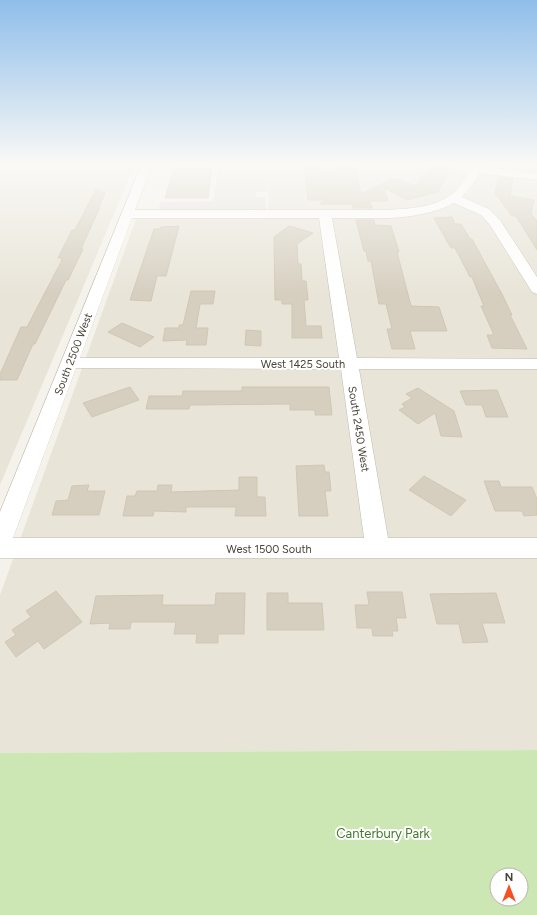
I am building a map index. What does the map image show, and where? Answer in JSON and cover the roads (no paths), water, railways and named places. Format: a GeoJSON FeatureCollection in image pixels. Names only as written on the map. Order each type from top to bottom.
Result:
{"type":"FeatureCollection","features":[{"type":"Feature","properties":{"kind":"street","name":"South 2500 West"},"geometry":{"type":"LineString","coordinates":[[0,541],[129,209]]}},
{"type":"Feature","properties":{"kind":"street"},"geometry":{"type":"LineString","coordinates":[[127,214],[325,214],[406,212],[424,209]]}},
{"type":"Feature","properties":{"kind":"street"},"geometry":{"type":"LineString","coordinates":[[478,209],[485,212],[495,223],[537,289]]}},
{"type":"Feature","properties":{"kind":"street","name":"South 2450 West"},"geometry":{"type":"LineString","coordinates":[[325,214],[378,549]]}},
{"type":"Feature","properties":{"kind":"street","name":"West 1425 South"},"geometry":{"type":"LineString","coordinates":[[69,363],[537,364]]}},
{"type":"Feature","properties":{"kind":"street","name":"West 1500 South"},"geometry":{"type":"LineString","coordinates":[[0,548],[537,548]]}},
{"type":"Feature","properties":{"kind":"park label","name":"Canterbury Park"},"geometry":{"type":"Point","coordinates":[383,833]}}]}
